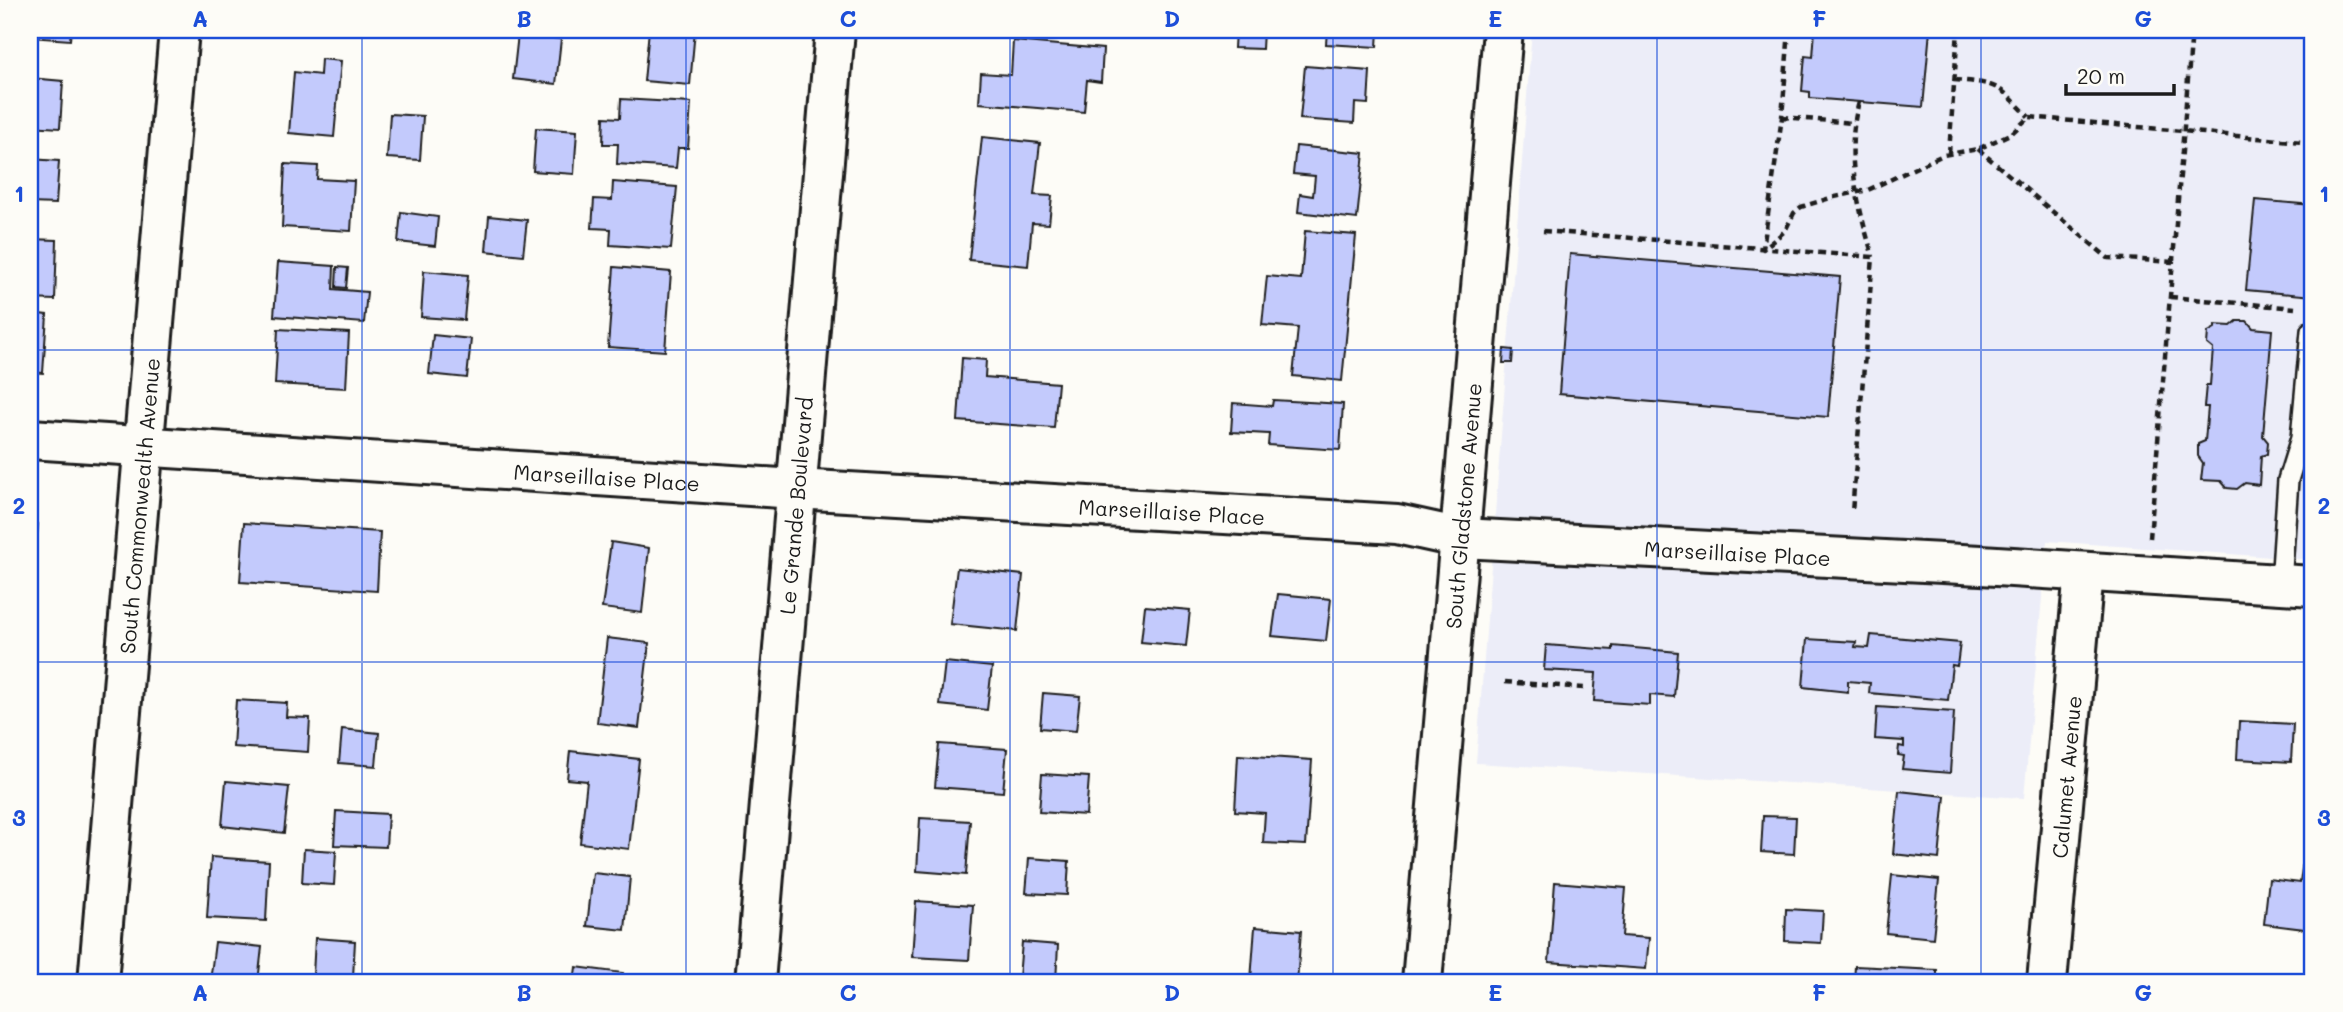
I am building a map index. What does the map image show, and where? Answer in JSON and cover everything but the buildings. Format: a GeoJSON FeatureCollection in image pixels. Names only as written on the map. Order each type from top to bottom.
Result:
{"type":"FeatureCollection","features":[{"type":"Feature","properties":{"kind":"street","name":"South Commonwealth Avenue"},"geometry":{"type":"LineString","coordinates":[[98,982],[179,30]]}},
{"type":"Feature","properties":{"kind":"street","name":"Le Grande Boulevard"},"geometry":{"type":"LineString","coordinates":[[755,982],[835,30]]}},
{"type":"Feature","properties":{"kind":"street","name":"South Gladstone Avenue"},"geometry":{"type":"LineString","coordinates":[[1422,982],[1503,30]]}},
{"type":"Feature","properties":{"kind":"street","name":"Marseillaise Place"},"geometry":{"type":"LineString","coordinates":[[30,439],[796,489],[1397,524],[1461,538],[2297,585]]}},
{"type":"Feature","properties":{"kind":"street","name":"Calumet Avenue"},"geometry":{"type":"LineString","coordinates":[[2047,982],[2084,572]]}},
{"type":"Feature","properties":{"kind":"lane"},"geometry":{"type":"LineString","coordinates":[[2297,585],[2288,480],[2301,438],[2311,331]]}},
{"type":"Feature","properties":{"kind":"path"},"geometry":{"type":"LineString","coordinates":[[1763,249],[1782,117],[1789,30]]}},
{"type":"Feature","properties":{"kind":"path"},"geometry":{"type":"LineString","coordinates":[[1949,153],[1958,30]]}},
{"type":"Feature","properties":{"kind":"path"},"geometry":{"type":"LineString","coordinates":[[2149,545],[2192,30]]}},
{"type":"Feature","properties":{"kind":"path"},"geometry":{"type":"LineString","coordinates":[[1954,80],[1997,86],[2029,117],[2313,143]]}},
{"type":"Feature","properties":{"kind":"path"},"geometry":{"type":"LineString","coordinates":[[1852,512],[1873,257],[1855,192],[1852,165],[1853,123],[1859,103]]}},
{"type":"Feature","properties":{"kind":"path"},"geometry":{"type":"LineString","coordinates":[[1782,117],[1853,123]]}},
{"type":"Feature","properties":{"kind":"path"},"geometry":{"type":"LineString","coordinates":[[1763,249],[1784,231],[1794,213],[1801,207],[1882,185],[1949,153],[1978,149],[2012,133],[2029,117]]}},
{"type":"Feature","properties":{"kind":"path"},"geometry":{"type":"LineString","coordinates":[[1978,149],[2108,258],[2173,262]]}},
{"type":"Feature","properties":{"kind":"path"},"geometry":{"type":"LineString","coordinates":[[2312,200],[2313,177]]}},
{"type":"Feature","properties":{"kind":"path"},"geometry":{"type":"LineString","coordinates":[[1543,231],[1873,257]]}},
{"type":"Feature","properties":{"kind":"path"},"geometry":{"type":"LineString","coordinates":[[2170,297],[2300,309]]}},
{"type":"Feature","properties":{"kind":"path"},"geometry":{"type":"LineString","coordinates":[[1505,682],[1585,688]]}},
{"type":"Feature","properties":{"kind":"shaded area"},"geometry":{"type":"Polygon","coordinates":[[[1532,30],[2313,30],[2313,560],[2047,541],[2024,798],[1476,763],[1532,30]]]}}]}
